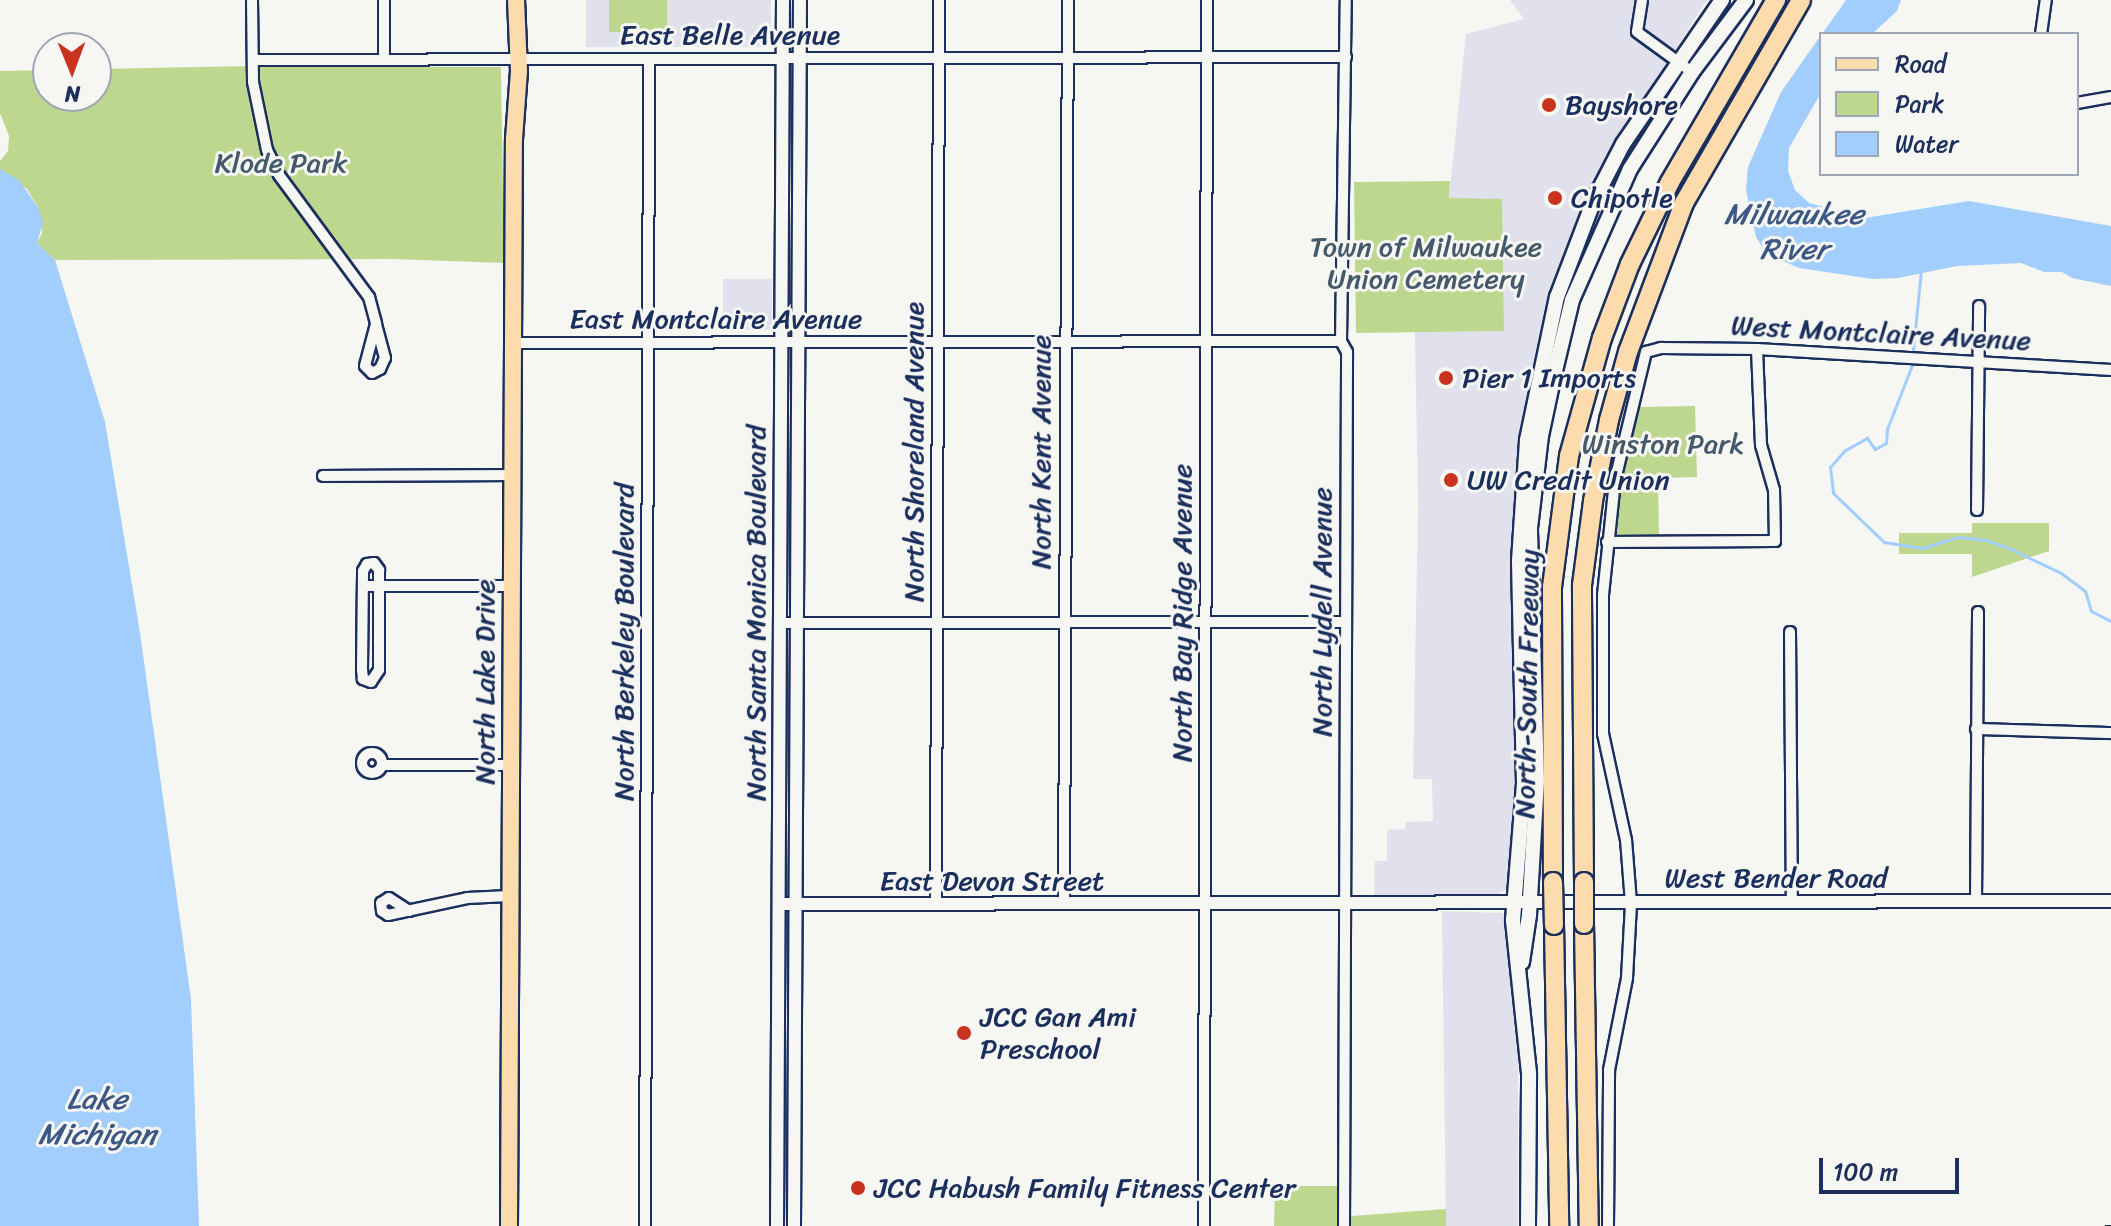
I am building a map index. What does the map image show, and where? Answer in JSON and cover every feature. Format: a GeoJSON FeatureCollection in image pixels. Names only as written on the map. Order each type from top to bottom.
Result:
{"type":"FeatureCollection","features":[{"type":"Feature","properties":{"kind":"highway","name":"North-South Freeway"},"geometry":{"type":"LineString","coordinates":[[1559,1226],[1552,587],[1569,456],[1602,338],[1630,264],[1670,182],[1776,0]]}},
{"type":"Feature","properties":{"kind":"highway","name":"North-South Freeway"},"geometry":{"type":"LineString","coordinates":[[1589,1226],[1582,585],[1593,501],[1609,420],[1628,352],[1684,203],[1801,0]]}},
{"type":"Feature","properties":{"kind":"main road","name":"North Lake Drive"},"geometry":{"type":"LineString","coordinates":[[509,1226],[514,0]]}},
{"type":"Feature","properties":{"kind":"main road"},"geometry":{"type":"LineString","coordinates":[[1528,1226],[1529,1073],[1520,970],[1524,761],[1520,530],[1527,440],[1539,370],[1557,297],[1594,200],[1623,144],[1722,0]]}},
{"type":"Feature","properties":{"kind":"main road"},"geometry":{"type":"LineString","coordinates":[[1522,902],[1537,781],[1530,551],[1541,436],[1572,300],[1610,207],[1639,154],[1692,72],[1746,0]]}},
{"type":"Feature","properties":{"kind":"street"},"geometry":{"type":"LineString","coordinates":[[252,0],[255,102],[267,150],[295,197],[364,287],[376,324]]}},
{"type":"Feature","properties":{"kind":"street"},"geometry":{"type":"LineString","coordinates":[[384,0],[384,59]]}},
{"type":"Feature","properties":{"kind":"street","name":"North Santa Monica Boulevard"},"geometry":{"type":"LineString","coordinates":[[777,1226],[783,0]]}},
{"type":"Feature","properties":{"kind":"street","name":"North Santa Monica Boulevard"},"geometry":{"type":"LineString","coordinates":[[794,1226],[800,0]]}},
{"type":"Feature","properties":{"kind":"street","name":"North Shoreland Avenue"},"geometry":{"type":"LineString","coordinates":[[936,905],[939,0]]}},
{"type":"Feature","properties":{"kind":"street","name":"North Kent Avenue"},"geometry":{"type":"LineString","coordinates":[[1064,904],[1068,0]]}},
{"type":"Feature","properties":{"kind":"street","name":"North Bay Ridge Avenue"},"geometry":{"type":"LineString","coordinates":[[1204,1226],[1207,0]]}},
{"type":"Feature","properties":{"kind":"street","name":"North Lydell Avenue"},"geometry":{"type":"LineString","coordinates":[[1344,1226],[1347,352],[1341,341],[1346,0]]}},
{"type":"Feature","properties":{"kind":"street"},"geometry":{"type":"LineString","coordinates":[[1642,0],[1637,32],[1692,72]]}},
{"type":"Feature","properties":{"kind":"street"},"geometry":{"type":"LineString","coordinates":[[2041,32],[2046,0]]}},
{"type":"Feature","properties":{"kind":"street","name":"East Belle Avenue"},"geometry":{"type":"LineString","coordinates":[[253,60],[1346,57]]}},
{"type":"Feature","properties":{"kind":"street","name":"North Berkeley Boulevard"},"geometry":{"type":"LineString","coordinates":[[645,1226],[649,59]]}},
{"type":"Feature","properties":{"kind":"street"},"geometry":{"type":"LineString","coordinates":[[2079,103],[2111,97]]}},
{"type":"Feature","properties":{"kind":"street"},"geometry":{"type":"LineString","coordinates":[[1977,510],[1979,306]]}},
{"type":"Feature","properties":{"kind":"street"},"geometry":{"type":"LineString","coordinates":[[1207,341],[1341,341]]}},
{"type":"Feature","properties":{"kind":"street","name":"East Montclaire Avenue"},"geometry":{"type":"LineString","coordinates":[[514,343],[1207,341]]}},
{"type":"Feature","properties":{"kind":"street"},"geometry":{"type":"LineString","coordinates":[[1608,1226],[1609,1070],[1627,978],[1631,903],[1626,840],[1603,734],[1602,610],[1607,542],[1775,541],[1774,490],[1761,445],[1757,349]]}},
{"type":"Feature","properties":{"kind":"street","name":"West Montclaire Avenue"},"geometry":{"type":"LineString","coordinates":[[1607,542],[1620,451],[1648,350],[1757,349],[2111,370]]}},
{"type":"Feature","properties":{"kind":"street"},"geometry":{"type":"LineString","coordinates":[[323,476],[512,475]]}},
{"type":"Feature","properties":{"kind":"street"},"geometry":{"type":"LineString","coordinates":[[370,563],[378,566],[379,670],[371,682],[363,679],[362,670],[363,586],[364,566],[370,563]]}},
{"type":"Feature","properties":{"kind":"street"},"geometry":{"type":"LineString","coordinates":[[363,586],[511,586]]}},
{"type":"Feature","properties":{"kind":"street"},"geometry":{"type":"LineString","coordinates":[[1976,902],[1978,612]]}},
{"type":"Feature","properties":{"kind":"street"},"geometry":{"type":"LineString","coordinates":[[779,623],[1346,622]]}},
{"type":"Feature","properties":{"kind":"street"},"geometry":{"type":"LineString","coordinates":[[1790,632],[1792,902]]}},
{"type":"Feature","properties":{"kind":"street"},"geometry":{"type":"LineString","coordinates":[[1976,729],[2111,733]]}},
{"type":"Feature","properties":{"kind":"street"},"geometry":{"type":"LineString","coordinates":[[383,765],[511,765]]}},
{"type":"Feature","properties":{"kind":"street"},"geometry":{"type":"LineString","coordinates":[[409,911],[467,898],[509,896]]}},
{"type":"Feature","properties":{"kind":"street","name":"West Bender Road"},"geometry":{"type":"LineString","coordinates":[[1344,903],[2111,901]]}},
{"type":"Feature","properties":{"kind":"street","name":"East Devon Street"},"geometry":{"type":"LineString","coordinates":[[779,904],[1344,903]]}},
{"type":"Feature","properties":{"kind":"shaded area"},"geometry":{"type":"Polygon","coordinates":[[[586,0],[771,0],[771,47],[586,47],[586,0]]]}},
{"type":"Feature","properties":{"kind":"shaded area"},"geometry":{"type":"Polygon","coordinates":[[[1510,0],[1707,0],[1621,134],[1591,193],[1557,275],[1533,372],[1515,499],[1518,751],[1507,888],[1499,894],[1374,896],[1375,861],[1387,861],[1387,830],[1405,829],[1406,822],[1433,821],[1432,779],[1413,779],[1418,506],[1415,332],[1504,331],[1449,198],[1466,34],[1524,19],[1510,0]]]}},
{"type":"Feature","properties":{"kind":"shaded area"},"geometry":{"type":"Polygon","coordinates":[[[723,279],[772,279],[772,330],[723,330],[723,279]]]}},
{"type":"Feature","properties":{"kind":"shaded area"},"geometry":{"type":"Polygon","coordinates":[[[1442,911],[1502,913],[1509,917],[1518,981],[1518,1226],[1446,1226],[1442,911]]]}},
{"type":"Feature","properties":{"kind":"green space"},"geometry":{"type":"Polygon","coordinates":[[[609,0],[667,0],[667,32],[609,32],[609,0]]]}},
{"type":"Feature","properties":{"kind":"green space","name":"Klode Park"},"geometry":{"type":"Polygon","coordinates":[[[501,67],[504,263],[394,259],[55,260],[37,243],[42,233],[39,209],[27,189],[0,169],[0,161],[8,151],[9,136],[0,113],[0,71],[32,70],[32,112],[112,112],[112,69],[501,67]]]}},
{"type":"Feature","properties":{"kind":"green space","name":"Town of Milwaukee Union Cemetery"},"geometry":{"type":"Polygon","coordinates":[[[1450,181],[1449,198],[1502,199],[1504,331],[1356,333],[1354,182],[1450,181]]]}},
{"type":"Feature","properties":{"kind":"green space","name":"Winston Park"},"geometry":{"type":"Polygon","coordinates":[[[1695,406],[1697,477],[1658,478],[1659,539],[1617,537],[1614,528],[1621,479],[1637,407],[1695,406]]]}},
{"type":"Feature","properties":{"kind":"green space"},"geometry":{"type":"Polygon","coordinates":[[[1972,523],[2049,523],[2049,551],[1972,577],[1972,554],[1899,554],[1899,533],[1972,533],[1972,523]]]}},
{"type":"Feature","properties":{"kind":"green space"},"geometry":{"type":"Polygon","coordinates":[[[1275,1186],[1337,1186],[1338,1217],[1446,1209],[1446,1226],[1274,1226],[1275,1186]]]}},
{"type":"Feature","properties":{"kind":"water"},"geometry":{"type":"Polygon","coordinates":[[[1846,0],[1901,0],[1897,11],[1874,32],[1823,32],[1846,0]]]}},
{"type":"Feature","properties":{"kind":"water","name":"Milwaukee River"},"geometry":{"type":"Polygon","coordinates":[[[1819,38],[1819,96],[1789,148],[1788,171],[1795,190],[1809,203],[1865,218],[1969,201],[2111,226],[2111,286],[2072,278],[2062,272],[2044,272],[2021,263],[1957,266],[1898,278],[1873,279],[1799,268],[1767,254],[1756,237],[1746,190],[1748,167],[1781,92],[1819,38]]]}},
{"type":"Feature","properties":{"kind":"water","name":"Lake Michigan"},"geometry":{"type":"Polygon","coordinates":[[[0,169],[19,180],[39,209],[43,222],[37,243],[55,260],[105,422],[140,633],[191,999],[199,1226],[0,1226],[0,169]]]}},
{"type":"Feature","properties":{"kind":"waterway"},"geometry":{"type":"LineString","coordinates":[[1913,350],[1921,270]]}},
{"type":"Feature","properties":{"kind":"waterway"},"geometry":{"type":"LineString","coordinates":[[1912,365],[1887,429],[1886,443],[1875,449],[1867,438],[1845,450],[1830,467],[1833,493],[1884,542],[1922,548],[1958,537],[1986,540],[2013,550],[2061,573],[2085,591],[2091,611],[2111,621]]}},
{"type":"Feature","properties":{"kind":"railway"},"geometry":{"type":"LineString","coordinates":[[2105,1226],[2111,1226]]}},
{"type":"Feature","properties":{"kind":"place","name":"Bayshore"},"geometry":{"type":"Point","coordinates":[1549,105]}},
{"type":"Feature","properties":{"kind":"place","name":"Chipotle"},"geometry":{"type":"Point","coordinates":[1555,198]}},
{"type":"Feature","properties":{"kind":"place","name":"Pier 1 Imports"},"geometry":{"type":"Point","coordinates":[1446,378]}},
{"type":"Feature","properties":{"kind":"place","name":"UW Credit Union"},"geometry":{"type":"Point","coordinates":[1451,480]}},
{"type":"Feature","properties":{"kind":"place","name":"JCC Gan Ami Preschool"},"geometry":{"type":"Point","coordinates":[964,1033]}},
{"type":"Feature","properties":{"kind":"place","name":"JCC Habush Family Fitness Center"},"geometry":{"type":"Point","coordinates":[858,1188]}}]}
